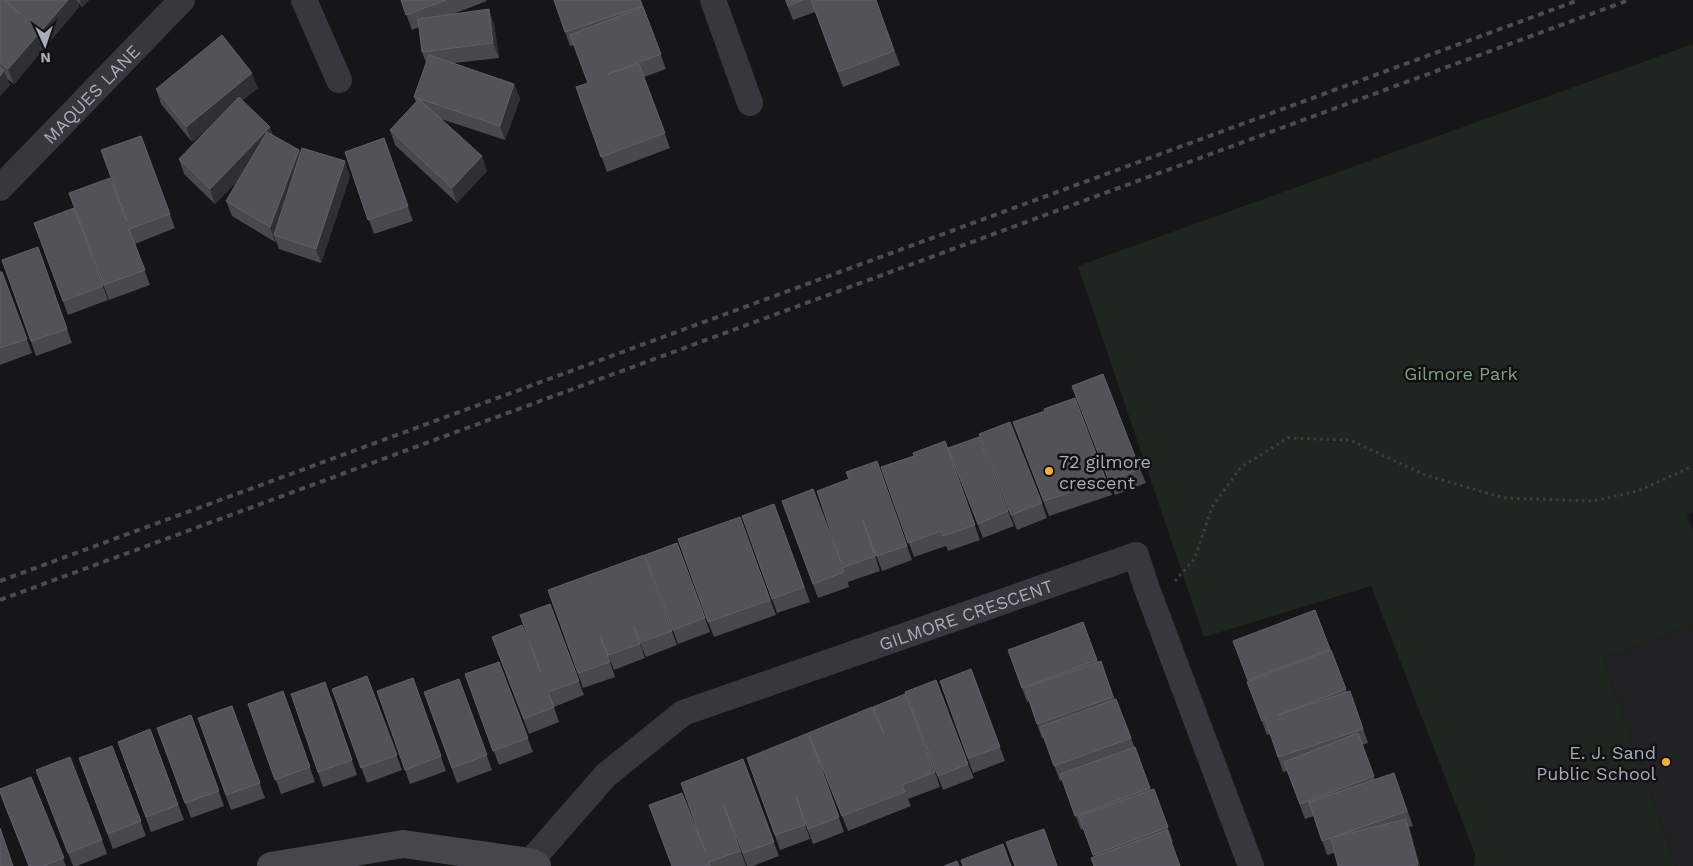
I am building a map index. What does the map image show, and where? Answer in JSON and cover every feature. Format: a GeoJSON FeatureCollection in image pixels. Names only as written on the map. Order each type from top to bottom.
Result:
{"type":"FeatureCollection","features":[{"type":"Feature","properties":{"kind":"street","name":"MAQUES LANE"},"geometry":{"type":"LineString","coordinates":[[0,188],[182,0]]}},
{"type":"Feature","properties":{"kind":"street"},"geometry":{"type":"LineString","coordinates":[[304,0],[339,80]]}},
{"type":"Feature","properties":{"kind":"street"},"geometry":{"type":"LineString","coordinates":[[713,0],[750,103]]}},
{"type":"Feature","properties":{"kind":"street","name":"GILMORE CRESCENT"},"geometry":{"type":"LineString","coordinates":[[534,864],[606,775],[683,713],[1136,555],[1251,866]]}},
{"type":"Feature","properties":{"kind":"street"},"geometry":{"type":"LineString","coordinates":[[271,866],[403,844],[534,864]]}},
{"type":"Feature","properties":{"kind":"path"},"geometry":{"type":"LineString","coordinates":[[1173,584],[1195,558],[1212,507],[1241,468],[1288,438],[1350,440],[1425,475],[1504,498],[1593,501],[1638,491],[1693,466]]}},
{"type":"Feature","properties":{"kind":"shaded area","name":"E. J. Sand Public School"},"geometry":{"type":"Polygon","coordinates":[[[1693,624],[1693,866],[1676,866],[1603,659],[1693,624]]]}},
{"type":"Feature","properties":{"kind":"green space","name":"Gilmore Park"},"geometry":{"type":"Polygon","coordinates":[[[1693,44],[1693,512],[1687,514],[1693,531],[1693,624],[1603,659],[1676,866],[1474,866],[1475,854],[1371,586],[1204,637],[1078,266],[1693,44]]]}},
{"type":"Feature","properties":{"kind":"building"},"geometry":{"type":"Polygon","coordinates":[[[0,0],[4,0],[20,14],[5,0],[68,0],[8,69],[0,62],[0,0]]]}},
{"type":"Feature","properties":{"kind":"building"},"geometry":{"type":"Polygon","coordinates":[[[401,0],[446,0],[406,15],[401,0]]]}},
{"type":"Feature","properties":{"kind":"building"},"geometry":{"type":"Polygon","coordinates":[[[554,0],[640,0],[642,6],[565,32],[554,0]]]}},
{"type":"Feature","properties":{"kind":"building"},"geometry":{"type":"Polygon","coordinates":[[[786,0],[803,0],[788,6],[786,0]]]}},
{"type":"Feature","properties":{"kind":"building"},"geometry":{"type":"Polygon","coordinates":[[[811,0],[876,0],[894,51],[838,72],[811,0]]]}},
{"type":"Feature","properties":{"kind":"building"},"geometry":{"type":"Polygon","coordinates":[[[643,7],[661,54],[608,74],[639,64],[665,133],[601,157],[576,87],[588,83],[570,35],[643,7]]]}},
{"type":"Feature","properties":{"kind":"building"},"geometry":{"type":"Polygon","coordinates":[[[489,9],[493,43],[422,52],[418,19],[489,9]]]}},
{"type":"Feature","properties":{"kind":"building"},"geometry":{"type":"Polygon","coordinates":[[[222,35],[252,73],[186,127],[156,89],[222,35]]]}},
{"type":"Feature","properties":{"kind":"building"},"geometry":{"type":"Polygon","coordinates":[[[429,55],[514,84],[500,126],[414,97],[429,55]]]}},
{"type":"Feature","properties":{"kind":"building"},"geometry":{"type":"Polygon","coordinates":[[[0,67],[4,71],[0,76],[0,67]]]}},
{"type":"Feature","properties":{"kind":"building"},"geometry":{"type":"Polygon","coordinates":[[[239,97],[270,127],[210,189],[179,159],[239,97]]]}},
{"type":"Feature","properties":{"kind":"building"},"geometry":{"type":"Polygon","coordinates":[[[419,99],[482,156],[452,188],[390,130],[419,99]]]}},
{"type":"Feature","properties":{"kind":"building"},"geometry":{"type":"Polygon","coordinates":[[[267,132],[299,150],[270,227],[226,201],[267,132]]]}},
{"type":"Feature","properties":{"kind":"building"},"geometry":{"type":"Polygon","coordinates":[[[141,136],[170,214],[129,229],[145,270],[104,285],[69,193],[110,178],[127,221],[101,150],[141,136]]]}},
{"type":"Feature","properties":{"kind":"building"},"geometry":{"type":"Polygon","coordinates":[[[384,138],[408,206],[368,220],[345,152],[384,138]]]}},
{"type":"Feature","properties":{"kind":"building"},"geometry":{"type":"Polygon","coordinates":[[[302,148],[345,161],[316,249],[274,235],[302,148]]]}},
{"type":"Feature","properties":{"kind":"building"},"geometry":{"type":"Polygon","coordinates":[[[74,208],[103,286],[63,301],[34,223],[74,208]]]}},
{"type":"Feature","properties":{"kind":"building"},"geometry":{"type":"Polygon","coordinates":[[[38,247],[67,329],[31,341],[2,260],[38,247]]]}},
{"type":"Feature","properties":{"kind":"building"},"geometry":{"type":"Polygon","coordinates":[[[0,272],[2,272],[27,339],[0,348],[0,272]]]}},
{"type":"Feature","properties":{"kind":"building"},"geometry":{"type":"Polygon","coordinates":[[[1103,374],[1140,469],[1109,481],[1072,386],[1103,374]]]}},
{"type":"Feature","properties":{"kind":"building"},"geometry":{"type":"Polygon","coordinates":[[[1075,398],[1106,480],[1044,501],[1013,422],[1075,398]]]}},
{"type":"Feature","properties":{"kind":"building"},"geometry":{"type":"Polygon","coordinates":[[[1010,422],[1042,503],[1011,515],[979,434],[1010,422]]]}},
{"type":"Feature","properties":{"kind":"building"},"geometry":{"type":"Polygon","coordinates":[[[979,437],[1008,511],[978,524],[948,448],[979,437]]]}},
{"type":"Feature","properties":{"kind":"building"},"geometry":{"type":"Polygon","coordinates":[[[945,441],[975,525],[943,536],[941,531],[908,543],[881,467],[914,456],[913,453],[945,441]]]}},
{"type":"Feature","properties":{"kind":"building"},"geometry":{"type":"Polygon","coordinates":[[[877,461],[907,546],[876,556],[863,520],[875,556],[842,568],[844,572],[813,584],[782,501],[813,489],[841,562],[817,491],[849,479],[846,472],[877,461]]]}},
{"type":"Feature","properties":{"kind":"building"},"geometry":{"type":"Polygon","coordinates":[[[774,504],[804,587],[772,599],[742,516],[774,504]]]}},
{"type":"Feature","properties":{"kind":"building"},"geometry":{"type":"Polygon","coordinates":[[[740,517],[770,600],[708,622],[678,539],[740,517]]]}},
{"type":"Feature","properties":{"kind":"building"},"geometry":{"type":"Polygon","coordinates":[[[677,543],[705,618],[673,630],[645,555],[677,543]]]}},
{"type":"Feature","properties":{"kind":"building"},"geometry":{"type":"Polygon","coordinates":[[[644,555],[672,631],[641,642],[634,627],[640,644],[608,655],[600,635],[610,662],[578,673],[548,590],[644,555]]]}},
{"type":"Feature","properties":{"kind":"building"},"geometry":{"type":"Polygon","coordinates":[[[550,604],[579,681],[548,692],[554,707],[524,719],[492,637],[522,625],[541,672],[520,615],[550,604]]]}},
{"type":"Feature","properties":{"kind":"building"},"geometry":{"type":"Polygon","coordinates":[[[1315,610],[1330,649],[1248,680],[1233,641],[1315,610]]]}},
{"type":"Feature","properties":{"kind":"building"},"geometry":{"type":"Polygon","coordinates":[[[1083,622],[1097,660],[1022,688],[1008,650],[1083,622]]]}},
{"type":"Feature","properties":{"kind":"building"},"geometry":{"type":"Polygon","coordinates":[[[1331,650],[1346,689],[1278,715],[1350,691],[1363,729],[1278,757],[1265,719],[1262,721],[1247,682],[1331,650]]]}},
{"type":"Feature","properties":{"kind":"building"},"geometry":{"type":"Polygon","coordinates":[[[1101,661],[1113,697],[1037,724],[1025,688],[1101,661]]]}},
{"type":"Feature","properties":{"kind":"building"},"geometry":{"type":"Polygon","coordinates":[[[499,662],[528,738],[493,751],[465,674],[499,662]]]}},
{"type":"Feature","properties":{"kind":"building"},"geometry":{"type":"Polygon","coordinates":[[[971,669],[1000,747],[968,758],[940,681],[971,669]]]}},
{"type":"Feature","properties":{"kind":"building"},"geometry":{"type":"Polygon","coordinates":[[[367,676],[397,755],[361,768],[332,689],[367,676]]]}},
{"type":"Feature","properties":{"kind":"building"},"geometry":{"type":"Polygon","coordinates":[[[413,678],[441,756],[405,770],[377,691],[413,678]]]}},
{"type":"Feature","properties":{"kind":"building"},"geometry":{"type":"Polygon","coordinates":[[[459,679],[487,755],[452,768],[424,692],[459,679]]]}},
{"type":"Feature","properties":{"kind":"building"},"geometry":{"type":"Polygon","coordinates":[[[936,680],[968,764],[938,776],[905,692],[936,680]]]}},
{"type":"Feature","properties":{"kind":"building"},"geometry":{"type":"Polygon","coordinates":[[[325,682],[352,760],[318,772],[291,694],[325,682]]]}},
{"type":"Feature","properties":{"kind":"building"},"geometry":{"type":"Polygon","coordinates":[[[283,691],[310,767],[275,780],[248,704],[283,691]]]}},
{"type":"Feature","properties":{"kind":"building"},"geometry":{"type":"Polygon","coordinates":[[[905,694],[935,772],[902,785],[905,792],[842,816],[810,737],[839,817],[808,829],[796,796],[805,825],[775,835],[747,758],[872,707],[884,734],[873,707],[905,694]]]}},
{"type":"Feature","properties":{"kind":"building"},"geometry":{"type":"Polygon","coordinates":[[[1116,699],[1131,738],[1054,766],[1040,727],[1116,699]]]}},
{"type":"Feature","properties":{"kind":"building"},"geometry":{"type":"Polygon","coordinates":[[[232,706],[260,783],[226,795],[198,718],[232,706]]]}},
{"type":"Feature","properties":{"kind":"building"},"geometry":{"type":"Polygon","coordinates":[[[191,715],[219,791],[185,803],[157,728],[191,715]]]}},
{"type":"Feature","properties":{"kind":"building"},"geometry":{"type":"Polygon","coordinates":[[[150,729],[178,805],[146,817],[118,742],[150,729]]]}},
{"type":"Feature","properties":{"kind":"building"},"geometry":{"type":"Polygon","coordinates":[[[1358,733],[1374,776],[1300,804],[1284,762],[1358,733]]]}},
{"type":"Feature","properties":{"kind":"building"},"geometry":{"type":"Polygon","coordinates":[[[112,746],[141,821],[108,834],[79,758],[112,746]]]}},
{"type":"Feature","properties":{"kind":"building"},"geometry":{"type":"Polygon","coordinates":[[[1135,747],[1150,788],[1075,816],[1060,774],[1135,747]]]}},
{"type":"Feature","properties":{"kind":"building"},"geometry":{"type":"Polygon","coordinates":[[[70,757],[102,840],[68,853],[36,770],[70,757]]]}},
{"type":"Feature","properties":{"kind":"building"},"geometry":{"type":"Polygon","coordinates":[[[743,759],[774,842],[743,853],[724,806],[740,851],[709,862],[710,866],[672,866],[649,805],[682,793],[705,851],[681,783],[743,759]]]}},
{"type":"Feature","properties":{"kind":"building"},"geometry":{"type":"Polygon","coordinates":[[[1394,773],[1407,811],[1334,837],[1406,819],[1418,864],[1407,866],[1338,866],[1331,838],[1322,841],[1309,802],[1394,773]]]}},
{"type":"Feature","properties":{"kind":"building"},"geometry":{"type":"Polygon","coordinates":[[[31,777],[64,858],[43,866],[29,866],[0,792],[0,789],[31,777]]]}},
{"type":"Feature","properties":{"kind":"building"},"geometry":{"type":"Polygon","coordinates":[[[1154,789],[1168,827],[1093,855],[1079,816],[1154,789]]]}},
{"type":"Feature","properties":{"kind":"building"},"geometry":{"type":"Polygon","coordinates":[[[0,828],[13,866],[0,866],[0,828]]]}},
{"type":"Feature","properties":{"kind":"building"},"geometry":{"type":"Polygon","coordinates":[[[1044,829],[1057,866],[1015,866],[1006,842],[1044,829]]]}},
{"type":"Feature","properties":{"kind":"building"},"geometry":{"type":"Polygon","coordinates":[[[1167,830],[1180,866],[1094,866],[1091,858],[1167,830]]]}},
{"type":"Feature","properties":{"kind":"building"},"geometry":{"type":"Polygon","coordinates":[[[1003,844],[1011,866],[963,866],[961,860],[1003,844]]]}},
{"type":"Feature","properties":{"kind":"building"},"geometry":{"type":"Polygon","coordinates":[[[957,861],[959,866],[944,866],[957,861]]]}},
{"type":"Feature","properties":{"kind":"railway"},"geometry":{"type":"LineString","coordinates":[[0,581],[1579,0]]}},
{"type":"Feature","properties":{"kind":"railway"},"geometry":{"type":"LineString","coordinates":[[0,600],[1629,0]]}},
{"type":"Feature","properties":{"kind":"place","name":"72 gilmore crescent"},"geometry":{"type":"Point","coordinates":[1049,471]}},
{"type":"Feature","properties":{"kind":"place","name":"E. J. Sand Public School"},"geometry":{"type":"Point","coordinates":[1666,762]}}]}
